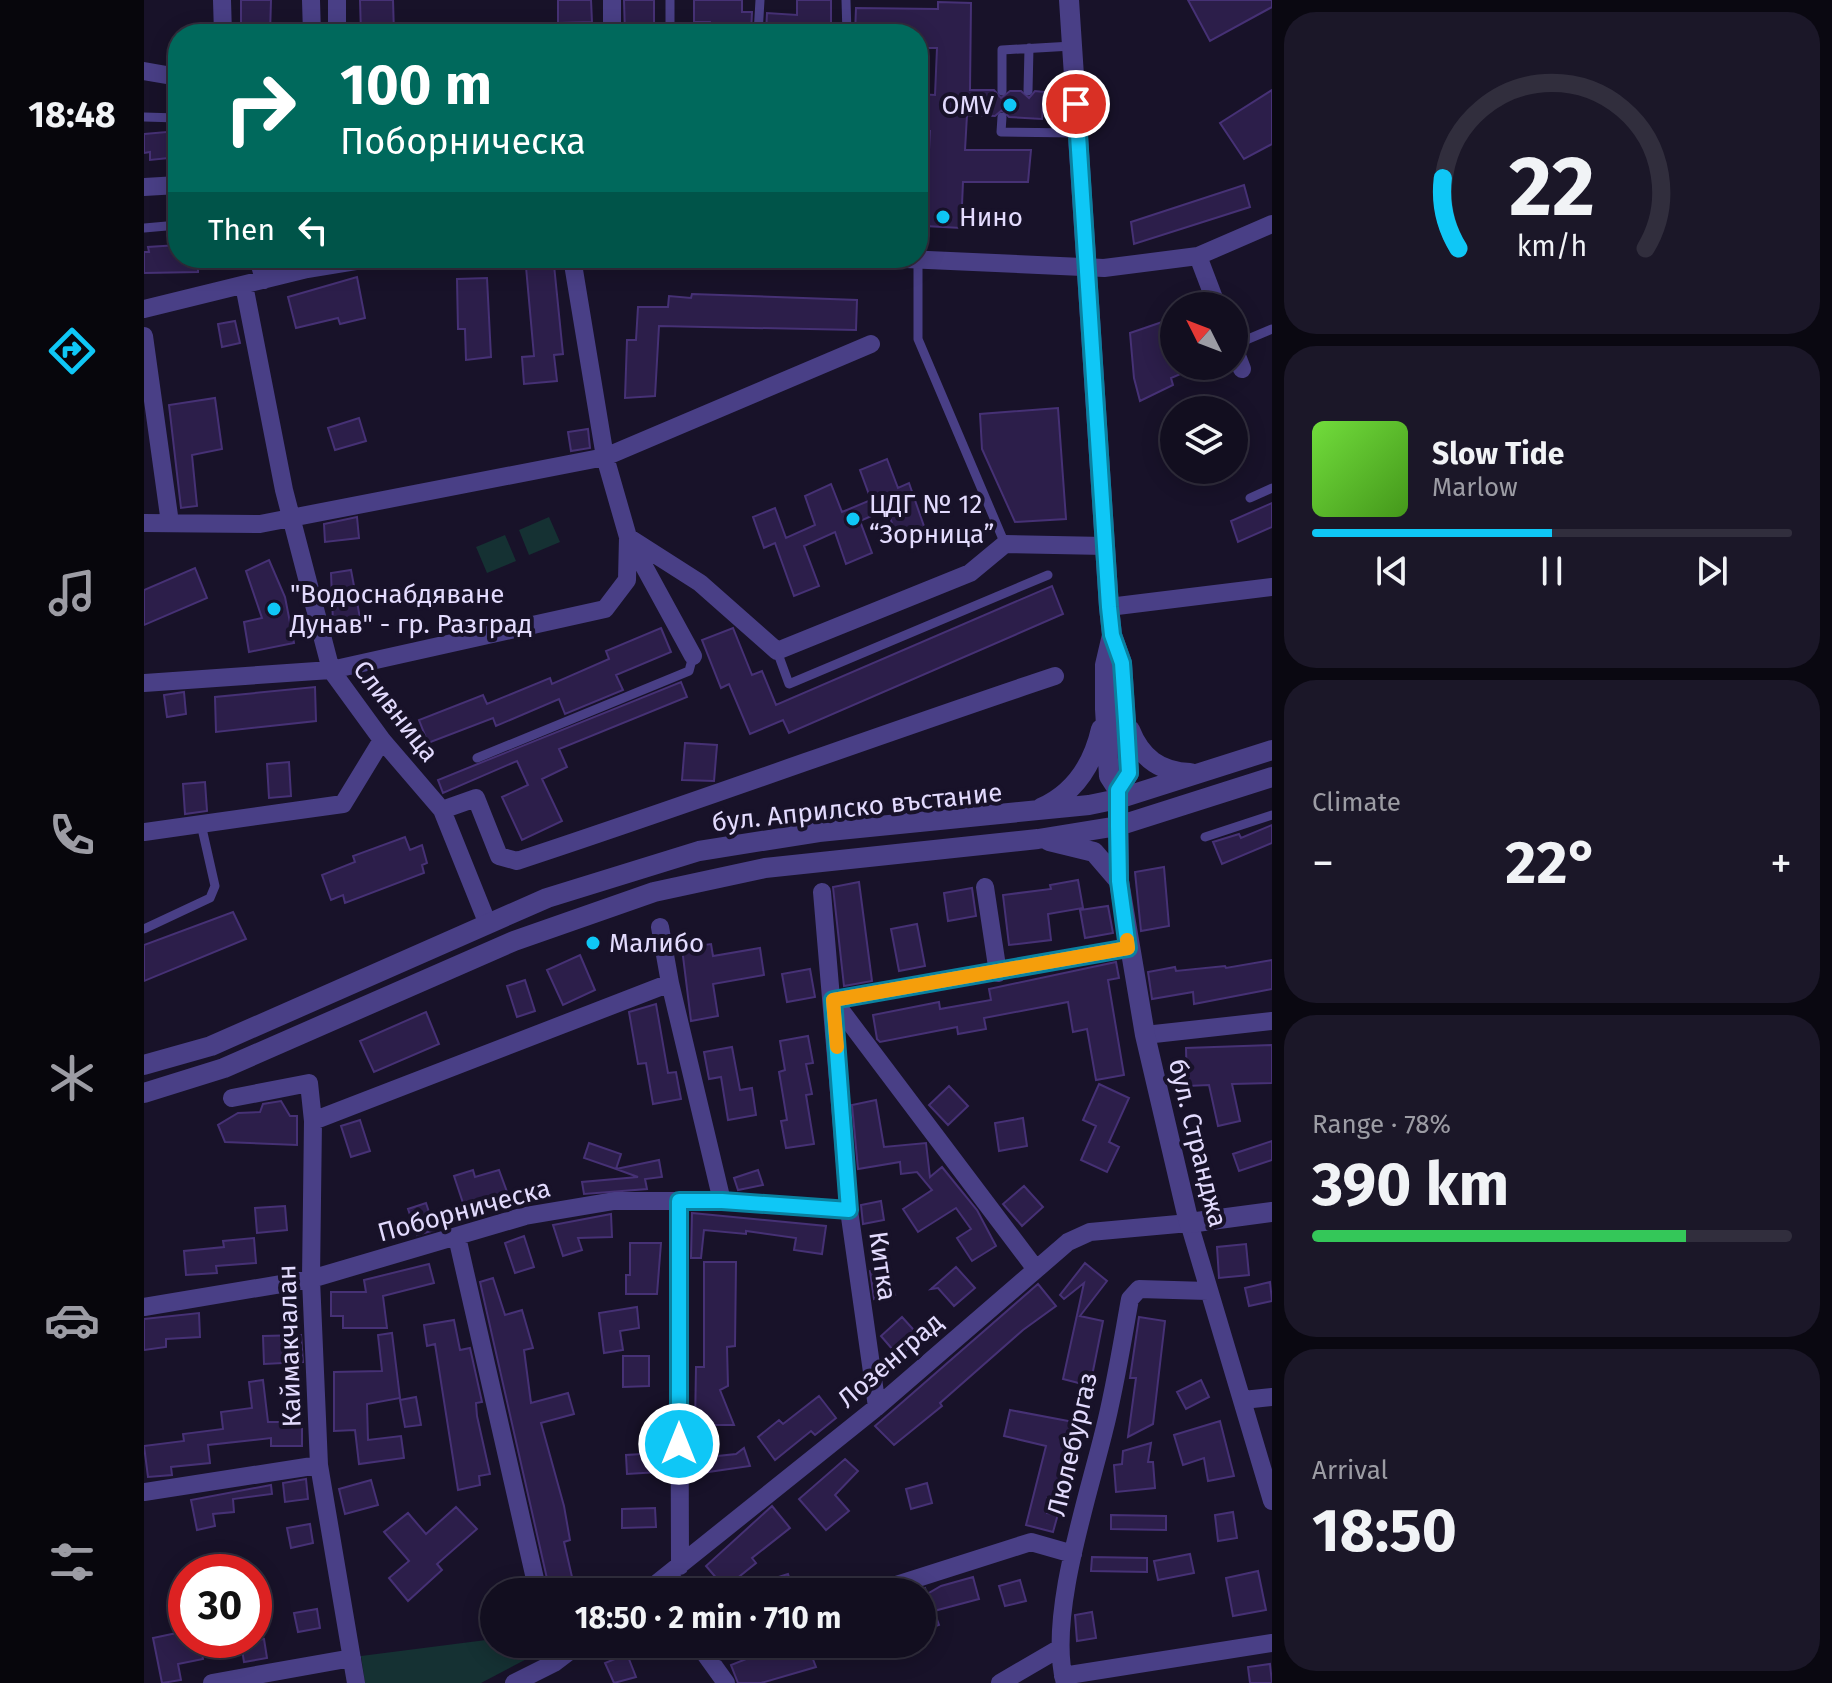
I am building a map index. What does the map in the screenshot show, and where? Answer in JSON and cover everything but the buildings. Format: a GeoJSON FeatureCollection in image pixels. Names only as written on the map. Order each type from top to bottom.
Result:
{"type":"FeatureCollection","features":[{"type":"Feature","properties":{"kind":"street"},"geometry":{"type":"LineString","coordinates":[[222,0],[223,24]]}},
{"type":"Feature","properties":{"kind":"street"},"geometry":{"type":"LineString","coordinates":[[311,0],[312,24]]}},
{"type":"Feature","properties":{"kind":"street"},"geometry":{"type":"LineString","coordinates":[[337,0],[337,24]]}},
{"type":"Feature","properties":{"kind":"street"},"geometry":{"type":"LineString","coordinates":[[612,0],[612,24]]}},
{"type":"Feature","properties":{"kind":"street","name":"бул. Странджа"},"geometry":{"type":"LineString","coordinates":[[1069,0],[1109,607],[1112,635],[1122,663],[1126,721],[1129,773],[1118,795]]}},
{"type":"Feature","properties":{"kind":"street"},"geometry":{"type":"LineString","coordinates":[[144,71],[168,75]]}},
{"type":"Feature","properties":{"kind":"street"},"geometry":{"type":"LineString","coordinates":[[144,187],[168,186]]}},
{"type":"Feature","properties":{"kind":"street"},"geometry":{"type":"LineString","coordinates":[[928,260],[1087,268],[1198,256],[1272,224]]}},
{"type":"Feature","properties":{"kind":"street"},"geometry":{"type":"LineString","coordinates":[[1198,256],[1212,292]]}},
{"type":"Feature","properties":{"kind":"street"},"geometry":{"type":"LineString","coordinates":[[261,268],[264,280]]}},
{"type":"Feature","properties":{"kind":"street"},"geometry":{"type":"LineString","coordinates":[[144,309],[318,268]]}},
{"type":"Feature","properties":{"kind":"street"},"geometry":{"type":"LineString","coordinates":[[574,268],[605,457],[628,537],[693,656]]}},
{"type":"Feature","properties":{"kind":"street","name":"Сливница"},"geometry":{"type":"LineString","coordinates":[[244,285],[292,518],[331,670],[382,740],[442,810],[487,922]]}},
{"type":"Feature","properties":{"kind":"street"},"geometry":{"type":"LineString","coordinates":[[144,336],[170,523]]}},
{"type":"Feature","properties":{"kind":"street"},"geometry":{"type":"LineString","coordinates":[[144,523],[260,524],[605,457],[871,344]]}},
{"type":"Feature","properties":{"kind":"street"},"geometry":{"type":"LineString","coordinates":[[628,537],[700,583],[777,651],[970,573],[1005,544],[1105,546]]}},
{"type":"Feature","properties":{"kind":"street"},"geometry":{"type":"LineString","coordinates":[[144,683],[331,670],[605,609],[627,580],[628,537]]}},
{"type":"Feature","properties":{"kind":"street"},"geometry":{"type":"LineString","coordinates":[[1109,607],[1272,587]]}},
{"type":"Feature","properties":{"kind":"street","name":"бул. Странджа"},"geometry":{"type":"LineString","coordinates":[[1112,635],[1105,665],[1105,709],[1109,776],[1118,795],[1119,881],[1128,948],[1189,1223],[1272,1501]]}},
{"type":"Feature","properties":{"kind":"street"},"geometry":{"type":"LineString","coordinates":[[442,810],[476,798],[499,856],[517,861],[719,795],[888,732],[1055,676]]}},
{"type":"Feature","properties":{"kind":"street"},"geometry":{"type":"LineString","coordinates":[[1029,813],[1058,799],[1080,779],[1098,743],[1105,709]]}},
{"type":"Feature","properties":{"kind":"street"},"geometry":{"type":"LineString","coordinates":[[1126,721],[1136,746],[1152,762],[1177,772],[1198,773]]}},
{"type":"Feature","properties":{"kind":"street"},"geometry":{"type":"LineString","coordinates":[[144,832],[343,804],[382,740]]}},
{"type":"Feature","properties":{"kind":"street","name":"бул. Априлско въстание"},"geometry":{"type":"LineString","coordinates":[[144,1065],[211,1046],[547,898],[699,851],[819,832],[1029,813],[1118,795],[1272,750]]}},
{"type":"Feature","properties":{"kind":"street","name":"бул. Априлско въстание"},"geometry":{"type":"LineString","coordinates":[[144,1093],[224,1068],[514,941],[654,892],[765,868],[1038,839],[1118,826],[1272,777]]}},
{"type":"Feature","properties":{"kind":"street"},"geometry":{"type":"LineString","coordinates":[[1038,839],[1094,852],[1119,881]]}},
{"type":"Feature","properties":{"kind":"street"},"geometry":{"type":"LineString","coordinates":[[985,887],[998,973]]}},
{"type":"Feature","properties":{"kind":"street","name":"Китка"},"geometry":{"type":"LineString","coordinates":[[822,892],[849,1210],[877,1407]]}},
{"type":"Feature","properties":{"kind":"street"},"geometry":{"type":"LineString","coordinates":[[660,927],[670,983],[722,1201]]}},
{"type":"Feature","properties":{"kind":"street"},"geometry":{"type":"LineString","coordinates":[[1035,1268],[833,1000],[1128,948]]}},
{"type":"Feature","properties":{"kind":"street"},"geometry":{"type":"LineString","coordinates":[[313,1121],[670,983]]}},
{"type":"Feature","properties":{"kind":"street"},"geometry":{"type":"LineString","coordinates":[[1145,1035],[1272,1021]]}},
{"type":"Feature","properties":{"kind":"street","name":"Каймакчалан"},"geometry":{"type":"LineString","coordinates":[[232,1098],[309,1083],[313,1121],[311,1279],[319,1465],[356,1683]]}},
{"type":"Feature","properties":{"kind":"street","name":"Поборническа"},"geometry":{"type":"LineString","coordinates":[[144,1307],[311,1279],[525,1216],[614,1201],[722,1201],[849,1210]]}},
{"type":"Feature","properties":{"kind":"street"},"geometry":{"type":"LineString","coordinates":[[679,1201],[680,1566]]}},
{"type":"Feature","properties":{"kind":"street"},"geometry":{"type":"LineString","coordinates":[[1189,1223],[1272,1212]]}},
{"type":"Feature","properties":{"kind":"street","name":"Лозенград"},"geometry":{"type":"LineString","coordinates":[[666,1578],[877,1407],[1068,1242],[1090,1232],[1189,1223]]}},
{"type":"Feature","properties":{"kind":"street"},"geometry":{"type":"LineString","coordinates":[[457,1237],[535,1578]]}},
{"type":"Feature","properties":{"kind":"street","name":"Люлебургаз"},"geometry":{"type":"LineString","coordinates":[[1064,1680],[1060,1648],[1073,1554],[1105,1428],[1130,1299],[1139,1289],[1208,1291]]}},
{"type":"Feature","properties":{"kind":"street"},"geometry":{"type":"LineString","coordinates":[[1243,1400],[1272,1397]]}},
{"type":"Feature","properties":{"kind":"street"},"geometry":{"type":"LineString","coordinates":[[144,1492],[319,1465]]}},
{"type":"Feature","properties":{"kind":"street"},"geometry":{"type":"LineString","coordinates":[[918,1578],[1031,1542],[1073,1554]]}},
{"type":"Feature","properties":{"kind":"street"},"geometry":{"type":"LineString","coordinates":[[1064,1680],[1272,1643]]}},
{"type":"Feature","properties":{"kind":"street"},"geometry":{"type":"LineString","coordinates":[[1000,1683],[1060,1648]]}},
{"type":"Feature","properties":{"kind":"street"},"geometry":{"type":"LineString","coordinates":[[212,1683],[352,1658]]}},
{"type":"Feature","properties":{"kind":"street"},"geometry":{"type":"LineString","coordinates":[[553,1658],[554,1663]]}},
{"type":"Feature","properties":{"kind":"street"},"geometry":{"type":"LineString","coordinates":[[514,1683],[561,1658]]}},
{"type":"Feature","properties":{"kind":"street"},"geometry":{"type":"LineString","coordinates":[[709,1658],[726,1683]]}},
{"type":"Feature","properties":{"kind":"lane"},"geometry":{"type":"LineString","coordinates":[[670,0],[670,24]]}},
{"type":"Feature","properties":{"kind":"lane"},"geometry":{"type":"LineString","coordinates":[[759,24],[760,0]]}},
{"type":"Feature","properties":{"kind":"lane"},"geometry":{"type":"LineString","coordinates":[[846,0],[847,24]]}},
{"type":"Feature","properties":{"kind":"lane"},"geometry":{"type":"LineString","coordinates":[[1002,91],[1002,50],[1072,46]]}},
{"type":"Feature","properties":{"kind":"lane"},"geometry":{"type":"LineString","coordinates":[[1028,91],[1029,48]]}},
{"type":"Feature","properties":{"kind":"lane"},"geometry":{"type":"LineString","coordinates":[[144,117],[168,118]]}},
{"type":"Feature","properties":{"kind":"lane"},"geometry":{"type":"LineString","coordinates":[[1002,117],[1001,132],[1078,133]]}},
{"type":"Feature","properties":{"kind":"lane"},"geometry":{"type":"LineString","coordinates":[[1026,132],[1027,118]]}},
{"type":"Feature","properties":{"kind":"lane"},"geometry":{"type":"LineString","coordinates":[[144,228],[168,226]]}},
{"type":"Feature","properties":{"kind":"lane"},"geometry":{"type":"LineString","coordinates":[[920,268],[918,339],[1005,544]]}},
{"type":"Feature","properties":{"kind":"lane"},"geometry":{"type":"LineString","coordinates":[[1248,340],[1272,329]]}},
{"type":"Feature","properties":{"kind":"lane"},"geometry":{"type":"LineString","coordinates":[[1250,498],[1272,488]]}},
{"type":"Feature","properties":{"kind":"lane"},"geometry":{"type":"LineString","coordinates":[[777,651],[789,684],[1048,575]]}},
{"type":"Feature","properties":{"kind":"lane"},"geometry":{"type":"LineString","coordinates":[[477,758],[689,671],[693,656]]}},
{"type":"Feature","properties":{"kind":"lane"},"geometry":{"type":"LineString","coordinates":[[1205,837],[1272,815]]}},
{"type":"Feature","properties":{"kind":"lane"},"geometry":{"type":"LineString","coordinates":[[144,929],[210,898],[215,886],[201,824]]}},
{"type":"Feature","properties":{"kind":"green space"},"geometry":{"type":"Polygon","coordinates":[[[549,517],[560,542],[529,555],[519,530],[549,517]]]}},
{"type":"Feature","properties":{"kind":"green space"},"geometry":{"type":"Polygon","coordinates":[[[505,535],[516,561],[487,573],[476,547],[505,535]]]}},
{"type":"Feature","properties":{"kind":"green space"},"geometry":{"type":"Polygon","coordinates":[[[480,1641],[480,1658],[528,1658],[481,1683],[365,1683],[361,1656],[480,1641]]]}},
{"type":"Feature","properties":{"kind":"slow traffic"},"geometry":{"type":"LineString","coordinates":[[837,1047],[833,1000],[1128,948],[1127,940]]}},
{"type":"Feature","properties":{"kind":"place","name":"OMV"},"geometry":{"type":"Point","coordinates":[1010,105]}},
{"type":"Feature","properties":{"kind":"place","name":"Нино"},"geometry":{"type":"Point","coordinates":[943,217]}},
{"type":"Feature","properties":{"kind":"place","name":"ЦДГ № 12 “Зорница”"},"geometry":{"type":"Point","coordinates":[853,519]}},
{"type":"Feature","properties":{"kind":"place","name":"\"Водоснабдяване Дунав\" - гр. Разград"},"geometry":{"type":"Point","coordinates":[274,609]}},
{"type":"Feature","properties":{"kind":"place","name":"Малибо"},"geometry":{"type":"Point","coordinates":[593,943]}},
{"type":"Feature","properties":{"kind":"route"},"geometry":{"type":"LineString","coordinates":[[679,1444],[679,1201],[849,1210],[833,1000],[1128,948],[1119,881],[1118,826],[1118,790],[1129,773],[1126,721],[1122,663],[1112,635],[1109,607],[1076,104]]}}]}
